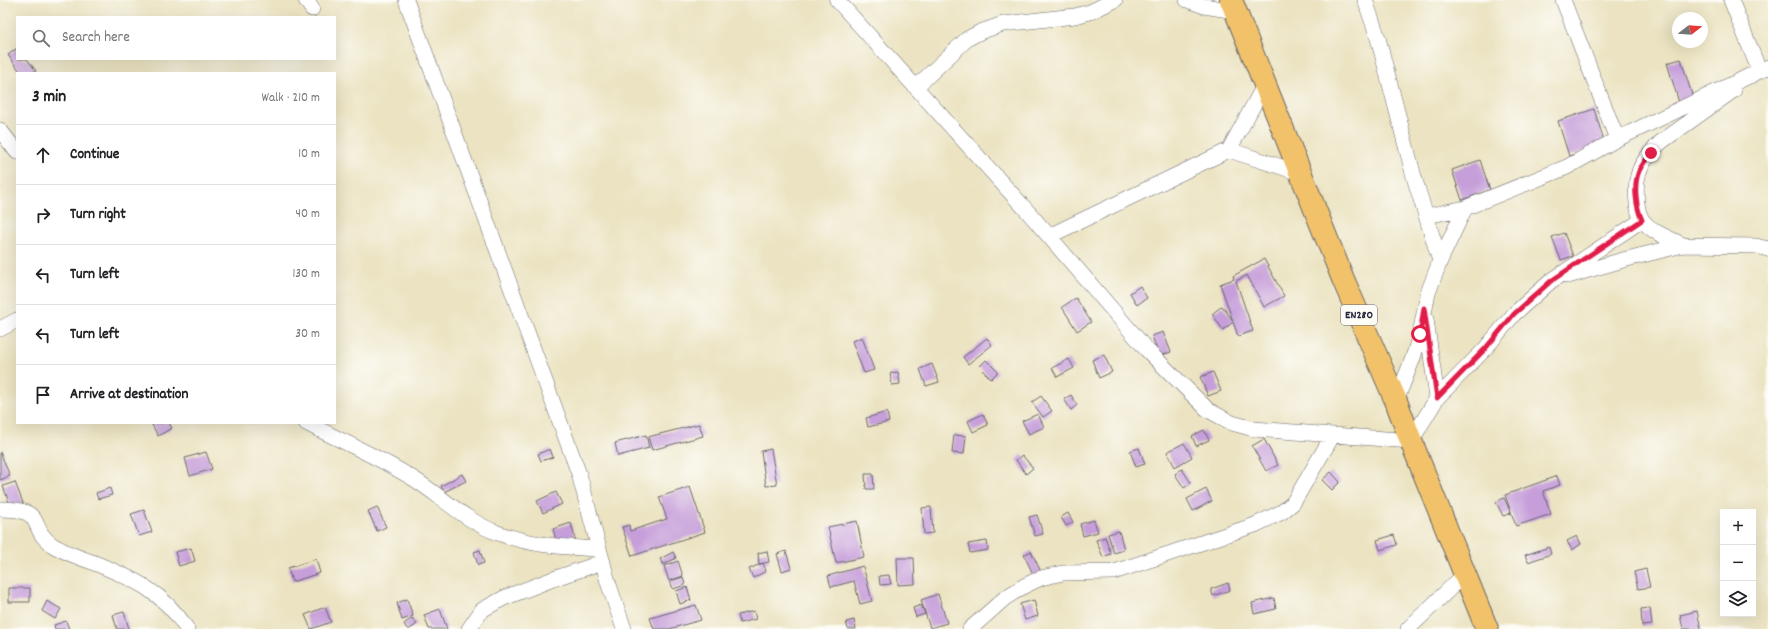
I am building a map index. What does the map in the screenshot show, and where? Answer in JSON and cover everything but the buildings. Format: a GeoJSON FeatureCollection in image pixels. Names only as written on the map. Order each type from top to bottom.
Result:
{"type":"FeatureCollection","features":[{"type":"Feature","properties":{"kind":"main road","name":"EN280"},"geometry":{"type":"LineString","coordinates":[[1233,6],[1343,278],[1396,401],[1486,629]]}},
{"type":"Feature","properties":{"kind":"street"},"geometry":{"type":"LineString","coordinates":[[406,0],[578,474],[601,556],[624,629]]}},
{"type":"Feature","properties":{"kind":"street"},"geometry":{"type":"LineString","coordinates":[[837,0],[1049,236],[1147,350],[1208,410],[1232,423],[1254,429],[1411,441],[1437,398],[1485,349],[1514,314],[1551,281],[1642,220]]}},
{"type":"Feature","properties":{"kind":"street"},"geometry":{"type":"LineString","coordinates":[[916,87],[967,39],[980,32],[1003,24],[1075,16],[1090,12],[1115,0]]}},
{"type":"Feature","properties":{"kind":"street"},"geometry":{"type":"LineString","coordinates":[[1187,0],[1204,6],[1233,6]]}},
{"type":"Feature","properties":{"kind":"street"},"geometry":{"type":"LineString","coordinates":[[1563,0],[1617,139]]}},
{"type":"Feature","properties":{"kind":"street"},"geometry":{"type":"LineString","coordinates":[[1731,0],[1763,69]]}},
{"type":"Feature","properties":{"kind":"street"},"geometry":{"type":"LineString","coordinates":[[1369,3],[1414,177],[1440,261]]}},
{"type":"Feature","properties":{"kind":"street"},"geometry":{"type":"LineString","coordinates":[[1427,216],[1465,208],[1567,167],[1617,139],[1763,69]]}},
{"type":"Feature","properties":{"kind":"street"},"geometry":{"type":"LineString","coordinates":[[1683,245],[1654,231],[1642,220],[1638,211],[1636,194],[1639,172],[1651,153],[1661,142],[1763,69]]}},
{"type":"Feature","properties":{"kind":"street"},"geometry":{"type":"LineString","coordinates":[[1049,236],[1229,150],[1265,84]]}},
{"type":"Feature","properties":{"kind":"street"},"geometry":{"type":"LineString","coordinates":[[0,130],[16,151]]}},
{"type":"Feature","properties":{"kind":"street"},"geometry":{"type":"LineString","coordinates":[[1229,150],[1300,173]]}},
{"type":"Feature","properties":{"kind":"street"},"geometry":{"type":"LineString","coordinates":[[1396,401],[1413,358],[1420,334],[1428,293],[1440,261],[1465,208]]}},
{"type":"Feature","properties":{"kind":"street"},"geometry":{"type":"LineString","coordinates":[[1551,281],[1623,260],[1683,245],[1756,246],[1768,249]]}},
{"type":"Feature","properties":{"kind":"street"},"geometry":{"type":"LineString","coordinates":[[1424,308],[1437,398]]}},
{"type":"Feature","properties":{"kind":"street"},"geometry":{"type":"LineString","coordinates":[[0,329],[16,321]]}},
{"type":"Feature","properties":{"kind":"street"},"geometry":{"type":"LineString","coordinates":[[308,424],[364,450],[414,479],[474,521],[496,533],[544,546],[601,556]]}},
{"type":"Feature","properties":{"kind":"street"},"geometry":{"type":"LineString","coordinates":[[970,629],[1005,598],[1024,586],[1041,578],[1062,573],[1114,572],[1255,525],[1282,512],[1293,503],[1333,435]]}},
{"type":"Feature","properties":{"kind":"street"},"geometry":{"type":"LineString","coordinates":[[0,509],[28,513],[35,520],[42,534],[49,543],[63,551],[124,575],[147,586],[174,611],[187,629]]}},
{"type":"Feature","properties":{"kind":"street"},"geometry":{"type":"LineString","coordinates":[[469,629],[482,610],[504,598],[554,579],[601,556]]}},
{"type":"Feature","properties":{"kind":"street"},"geometry":{"type":"LineString","coordinates":[[1408,629],[1464,574]]}},
{"type":"Feature","properties":{"kind":"route"},"geometry":{"type":"LineString","coordinates":[[1420,334],[1424,308],[1437,398],[1485,349],[1514,314],[1551,281],[1642,220],[1638,211],[1636,194],[1639,172],[1651,153]]}}]}
